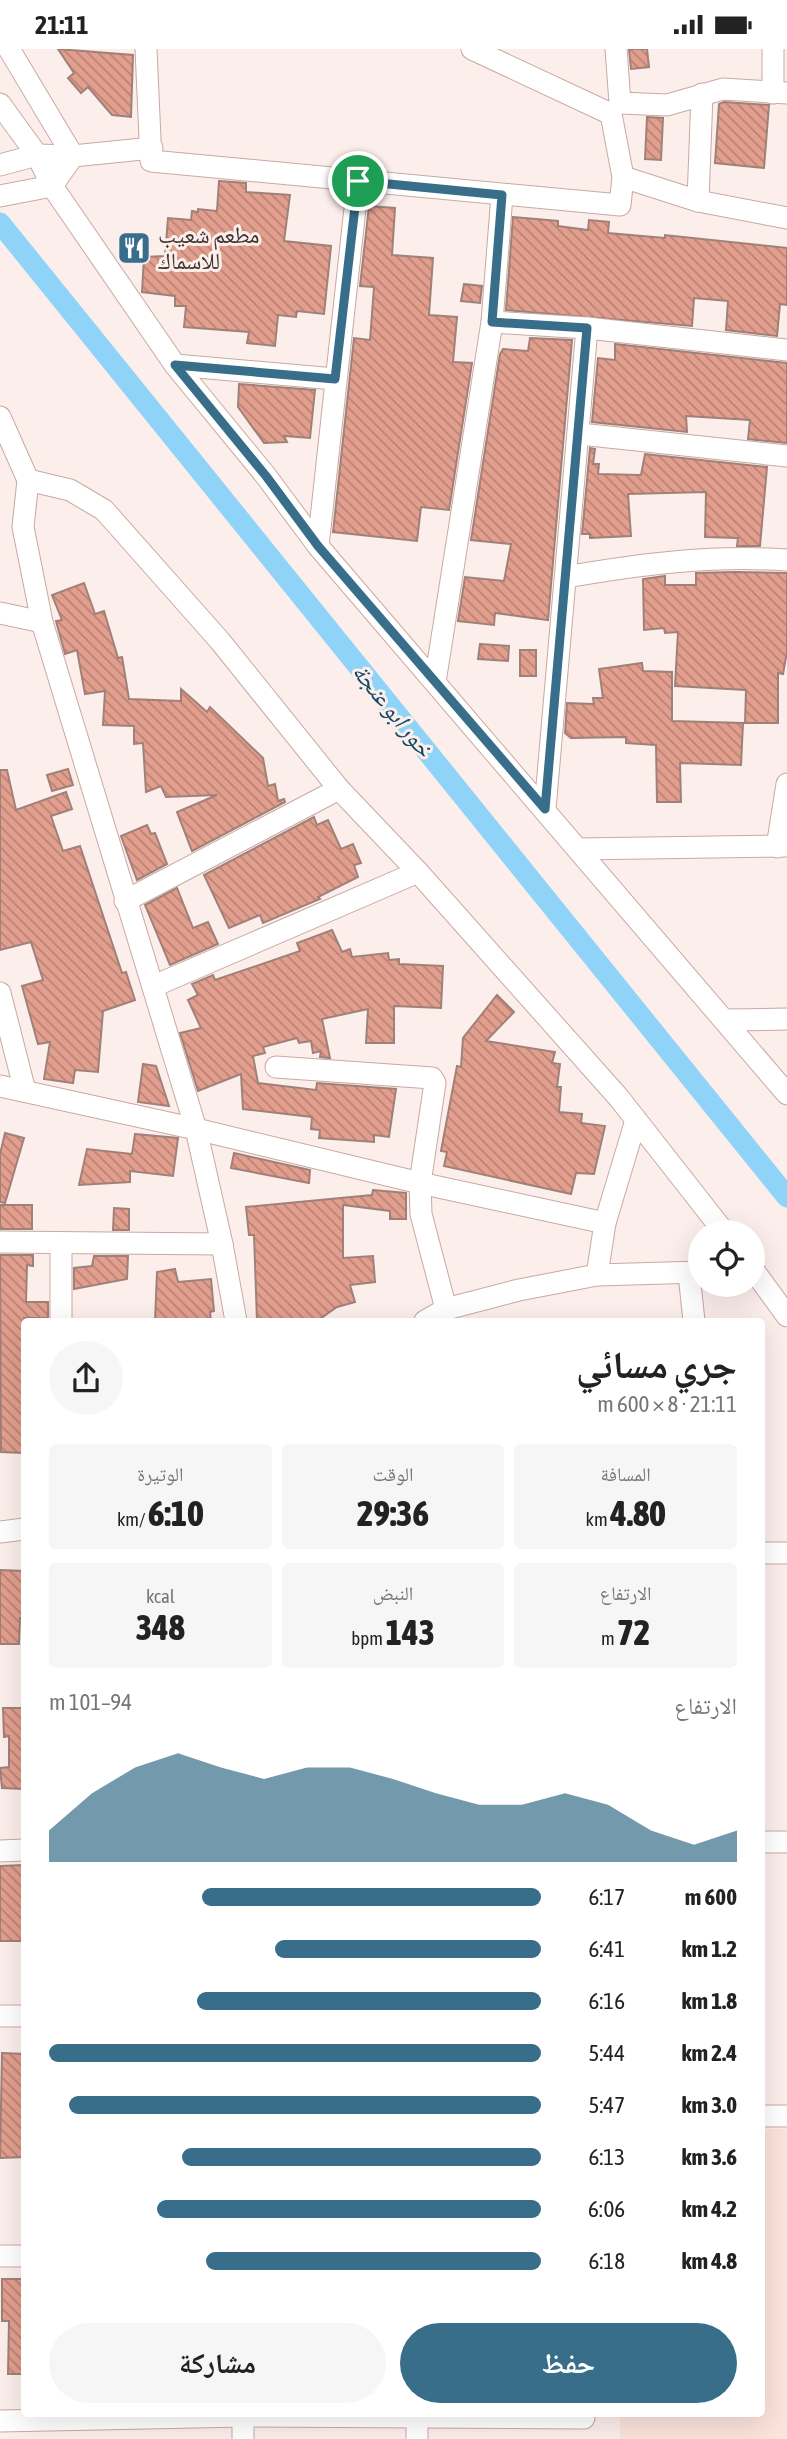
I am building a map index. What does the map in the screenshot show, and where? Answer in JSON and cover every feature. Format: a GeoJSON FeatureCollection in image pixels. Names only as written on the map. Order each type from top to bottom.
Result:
{"type":"FeatureCollection","features":[{"type":"Feature","properties":{"kind":"street"},"geometry":{"type":"LineString","coordinates":[[9,49],[73,156]]}},
{"type":"Feature","properties":{"kind":"street"},"geometry":{"type":"LineString","coordinates":[[146,49],[152,161],[620,205],[623,177],[615,109],[616,49]]}},
{"type":"Feature","properties":{"kind":"street"},"geometry":{"type":"LineString","coordinates":[[472,49],[615,109],[667,105],[723,89],[780,93],[773,49]]}},
{"type":"Feature","properties":{"kind":"street"},"geometry":{"type":"LineString","coordinates":[[698,201],[702,95]]}},
{"type":"Feature","properties":{"kind":"street"},"geometry":{"type":"LineString","coordinates":[[0,104],[37,155],[52,186],[175,365],[266,476],[318,546],[727,1020],[787,1094]]}},
{"type":"Feature","properties":{"kind":"street"},"geometry":{"type":"LineString","coordinates":[[0,165],[37,155],[73,156],[152,148]]}},
{"type":"Feature","properties":{"kind":"street"},"geometry":{"type":"LineString","coordinates":[[0,195],[52,186],[73,156]]}},
{"type":"Feature","properties":{"kind":"street"},"geometry":{"type":"LineString","coordinates":[[623,177],[698,201],[787,218]]}},
{"type":"Feature","properties":{"kind":"street"},"geometry":{"type":"LineString","coordinates":[[318,546],[358,181]]}},
{"type":"Feature","properties":{"kind":"street"},"geometry":{"type":"LineString","coordinates":[[435,682],[492,322],[502,195]]}},
{"type":"Feature","properties":{"kind":"street"},"geometry":{"type":"LineString","coordinates":[[492,322],[587,328],[787,350]]}},
{"type":"Feature","properties":{"kind":"street"},"geometry":{"type":"LineString","coordinates":[[545,809],[580,434],[587,328]]}},
{"type":"Feature","properties":{"kind":"street"},"geometry":{"type":"LineString","coordinates":[[175,365],[335,379]]}},
{"type":"Feature","properties":{"kind":"street"},"geometry":{"type":"LineString","coordinates":[[0,417],[28,480],[23,527],[42,622],[196,1129],[235,1318]]}},
{"type":"Feature","properties":{"kind":"street"},"geometry":{"type":"LineString","coordinates":[[580,434],[787,456]]}},
{"type":"Feature","properties":{"kind":"street"},"geometry":{"type":"LineString","coordinates":[[28,480],[70,490],[104,510],[220,641],[339,789],[418,872],[636,1120],[715,1220]]}},
{"type":"Feature","properties":{"kind":"street"},"geometry":{"type":"LineString","coordinates":[[566,577],[677,559],[739,557],[787,560]]}},
{"type":"Feature","properties":{"kind":"street"},"geometry":{"type":"LineString","coordinates":[[0,613],[42,622]]}},
{"type":"Feature","properties":{"kind":"street"},"geometry":{"type":"LineString","coordinates":[[579,849],[782,847],[787,784]]}},
{"type":"Feature","properties":{"kind":"street"},"geometry":{"type":"LineString","coordinates":[[125,901],[339,789]]}},
{"type":"Feature","properties":{"kind":"street"},"geometry":{"type":"LineString","coordinates":[[154,986],[418,872]]}},
{"type":"Feature","properties":{"kind":"street"},"geometry":{"type":"LineString","coordinates":[[0,993],[25,1091]]}},
{"type":"Feature","properties":{"kind":"street"},"geometry":{"type":"LineString","coordinates":[[727,1020],[787,1020]]}},
{"type":"Feature","properties":{"kind":"street"},"geometry":{"type":"LineString","coordinates":[[276,1066],[432,1078],[435,1083],[420,1184],[421,1214],[446,1309]]}},
{"type":"Feature","properties":{"kind":"street"},"geometry":{"type":"LineString","coordinates":[[0,1086],[196,1129],[420,1184],[605,1223]]}},
{"type":"Feature","properties":{"kind":"street"},"geometry":{"type":"LineString","coordinates":[[597,1275],[605,1223],[636,1120]]}},
{"type":"Feature","properties":{"kind":"street"},"geometry":{"type":"LineString","coordinates":[[0,1242],[222,1244]]}},
{"type":"Feature","properties":{"kind":"street"},"geometry":{"type":"LineString","coordinates":[[61,1243],[61,1318]]}},
{"type":"Feature","properties":{"kind":"street"},"geometry":{"type":"LineString","coordinates":[[430,1318],[446,1309],[519,1290],[597,1275],[688,1273]]}},
{"type":"Feature","properties":{"kind":"street"},"geometry":{"type":"LineString","coordinates":[[765,1286],[787,1316]]}},
{"type":"Feature","properties":{"kind":"street"},"geometry":{"type":"LineString","coordinates":[[694,1297],[694,1318]]}},
{"type":"Feature","properties":{"kind":"street"},"geometry":{"type":"LineString","coordinates":[[0,1532],[21,1528]]}},
{"type":"Feature","properties":{"kind":"street"},"geometry":{"type":"LineString","coordinates":[[765,1553],[787,1553]]}},
{"type":"Feature","properties":{"kind":"street"},"geometry":{"type":"LineString","coordinates":[[765,1842],[787,1842]]}},
{"type":"Feature","properties":{"kind":"street"},"geometry":{"type":"LineString","coordinates":[[0,1850],[21,1850]]}},
{"type":"Feature","properties":{"kind":"street"},"geometry":{"type":"LineString","coordinates":[[0,2016],[21,2016]]}},
{"type":"Feature","properties":{"kind":"street"},"geometry":{"type":"LineString","coordinates":[[765,2116],[787,2116]]}},
{"type":"Feature","properties":{"kind":"street"},"geometry":{"type":"LineString","coordinates":[[0,2256],[21,2256]]}},
{"type":"Feature","properties":{"kind":"street"},"geometry":{"type":"LineString","coordinates":[[0,2421],[77,2424],[206,2417]]}},
{"type":"Feature","properties":{"kind":"street"},"geometry":{"type":"LineString","coordinates":[[243,2417],[243,2439]]}},
{"type":"Feature","properties":{"kind":"street"},"geometry":{"type":"LineString","coordinates":[[270,2417],[417,2428],[584,2423]]}},
{"type":"Feature","properties":{"kind":"shaded area"},"geometry":{"type":"Polygon","coordinates":[[[765,2129],[787,2129],[787,2439],[620,2439],[620,2417],[765,2417],[765,2129]]]}},
{"type":"Feature","properties":{"kind":"building"},"geometry":{"type":"Polygon","coordinates":[[[58,49],[133,55],[131,117],[112,115],[88,87],[81,93],[68,78],[74,73],[58,49]]]}},
{"type":"Feature","properties":{"kind":"building"},"geometry":{"type":"Polygon","coordinates":[[[629,49],[647,49],[649,67],[631,69],[629,49]]]}},
{"type":"Feature","properties":{"kind":"building"},"geometry":{"type":"Polygon","coordinates":[[[719,104],[769,105],[764,168],[715,163],[719,104]]]}},
{"type":"Feature","properties":{"kind":"building"},"geometry":{"type":"Polygon","coordinates":[[[647,117],[663,118],[661,160],[645,159],[647,117]]]}},
{"type":"Feature","properties":{"kind":"building"},"geometry":{"type":"Polygon","coordinates":[[[219,181],[246,183],[246,192],[290,195],[284,241],[331,246],[324,314],[297,311],[296,317],[278,315],[275,346],[247,343],[249,332],[184,327],[186,306],[175,306],[175,296],[142,292],[144,257],[165,256],[168,218],[191,220],[192,211],[217,211],[219,181]]]}},
{"type":"Feature","properties":{"kind":"building"},"geometry":{"type":"Polygon","coordinates":[[[369,206],[395,208],[392,255],[433,258],[429,315],[457,317],[453,362],[472,363],[449,510],[421,507],[417,541],[333,532],[354,338],[370,340],[374,287],[360,286],[369,206]]]}},
{"type":"Feature","properties":{"kind":"building"},"geometry":{"type":"Polygon","coordinates":[[[513,217],[558,221],[558,226],[588,230],[589,220],[609,222],[608,233],[665,238],[665,235],[787,248],[787,305],[780,304],[777,336],[726,330],[728,301],[694,298],[692,326],[506,310],[513,217]]]}},
{"type":"Feature","properties":{"kind":"building"},"geometry":{"type":"Polygon","coordinates":[[[464,284],[482,286],[480,303],[461,301],[464,284]]]}},
{"type":"Feature","properties":{"kind":"building"},"geometry":{"type":"Polygon","coordinates":[[[530,338],[572,340],[548,620],[495,613],[494,625],[458,621],[465,577],[504,581],[511,544],[471,540],[500,354],[503,349],[528,351],[530,338]]]}},
{"type":"Feature","properties":{"kind":"building"},"geometry":{"type":"Polygon","coordinates":[[[615,344],[787,363],[787,443],[748,439],[750,420],[686,416],[687,432],[592,422],[598,358],[615,360],[615,344]]]}},
{"type":"Feature","properties":{"kind":"building"},"geometry":{"type":"Polygon","coordinates":[[[239,384],[315,390],[310,438],[284,436],[287,442],[264,443],[238,407],[239,384]]]}},
{"type":"Feature","properties":{"kind":"building"},"geometry":{"type":"Polygon","coordinates":[[[590,448],[595,449],[593,464],[599,464],[598,474],[641,475],[645,454],[767,467],[760,546],[737,546],[738,538],[705,537],[706,492],[628,494],[631,536],[590,538],[590,534],[582,534],[590,448]]]}},
{"type":"Feature","properties":{"kind":"building"},"geometry":{"type":"Polygon","coordinates":[[[696,573],[787,573],[787,652],[783,674],[778,673],[778,723],[745,723],[746,690],[675,686],[678,632],[665,633],[664,628],[644,630],[643,579],[665,576],[665,585],[696,585],[696,573]]]}},
{"type":"Feature","properties":{"kind":"building"},"geometry":{"type":"Polygon","coordinates":[[[84,583],[95,614],[104,611],[118,658],[122,657],[129,699],[181,701],[181,689],[207,712],[210,707],[263,758],[268,786],[275,784],[278,801],[284,799],[285,802],[192,851],[177,812],[217,795],[166,797],[161,786],[146,792],[143,743],[134,744],[134,726],[103,725],[105,691],[85,694],[77,650],[65,654],[56,621],[62,620],[52,595],[84,583]]]}},
{"type":"Feature","properties":{"kind":"building"},"geometry":{"type":"Polygon","coordinates":[[[480,644],[509,646],[508,661],[478,659],[480,644]]]}},
{"type":"Feature","properties":{"kind":"building"},"geometry":{"type":"Polygon","coordinates":[[[520,650],[536,650],[536,676],[520,676],[520,650]]]}},
{"type":"Feature","properties":{"kind":"building"},"geometry":{"type":"Polygon","coordinates":[[[642,663],[643,671],[672,672],[672,721],[743,723],[741,765],[680,763],[681,802],[657,802],[656,745],[626,743],[626,737],[571,738],[565,733],[567,703],[594,704],[593,698],[603,698],[599,669],[642,663]]]}},
{"type":"Feature","properties":{"kind":"building"},"geometry":{"type":"Polygon","coordinates":[[[68,769],[73,785],[52,791],[47,775],[68,769]]]}},
{"type":"Feature","properties":{"kind":"building"},"geometry":{"type":"Polygon","coordinates":[[[0,770],[7,770],[16,810],[66,792],[72,809],[51,816],[63,851],[80,846],[122,973],[126,972],[135,1000],[103,1011],[98,1072],[75,1070],[73,1083],[44,1079],[50,1042],[38,1044],[22,986],[43,980],[31,942],[0,950],[0,770]]]}},
{"type":"Feature","properties":{"kind":"building"},"geometry":{"type":"Polygon","coordinates":[[[314,817],[317,825],[328,820],[341,849],[353,844],[361,863],[354,865],[358,877],[318,897],[320,899],[263,923],[260,915],[229,928],[204,875],[314,817]]]}},
{"type":"Feature","properties":{"kind":"building"},"geometry":{"type":"Polygon","coordinates":[[[147,825],[151,834],[155,833],[167,864],[137,880],[121,836],[147,825]]]}},
{"type":"Feature","properties":{"kind":"building"},"geometry":{"type":"Polygon","coordinates":[[[177,888],[193,928],[208,922],[218,944],[170,965],[145,905],[177,888]]]}},
{"type":"Feature","properties":{"kind":"building"},"geometry":{"type":"Polygon","coordinates":[[[332,930],[342,952],[350,949],[352,957],[388,953],[389,960],[399,959],[399,964],[443,966],[441,1008],[394,1006],[394,1043],[366,1043],[368,1009],[322,1019],[330,1058],[320,1057],[321,1051],[313,1053],[311,1041],[299,1043],[297,1038],[263,1047],[265,1053],[253,1056],[258,1083],[316,1090],[317,1083],[396,1089],[389,1137],[374,1135],[374,1142],[319,1138],[320,1130],[311,1129],[312,1117],[243,1109],[241,1074],[198,1091],[180,1033],[201,1028],[188,1000],[198,995],[192,984],[213,975],[215,980],[300,951],[297,943],[332,930]]]}},
{"type":"Feature","properties":{"kind":"building"},"geometry":{"type":"Polygon","coordinates":[[[497,995],[514,1012],[486,1041],[555,1052],[552,1063],[560,1064],[557,1087],[561,1087],[559,1112],[582,1114],[581,1123],[605,1126],[594,1174],[576,1173],[571,1194],[444,1166],[447,1152],[441,1151],[457,1066],[461,1067],[463,1038],[497,995]]]}},
{"type":"Feature","properties":{"kind":"building"},"geometry":{"type":"Polygon","coordinates":[[[143,1064],[156,1066],[169,1106],[138,1102],[143,1064]]]}},
{"type":"Feature","properties":{"kind":"building"},"geometry":{"type":"Polygon","coordinates":[[[5,1133],[24,1138],[5,1203],[0,1202],[0,1154],[5,1133]]]}},
{"type":"Feature","properties":{"kind":"building"},"geometry":{"type":"Polygon","coordinates":[[[135,1134],[178,1138],[173,1176],[130,1171],[130,1182],[79,1185],[87,1149],[132,1154],[135,1134]]]}},
{"type":"Feature","properties":{"kind":"building"},"geometry":{"type":"Polygon","coordinates":[[[234,1153],[310,1170],[309,1183],[231,1168],[234,1153]]]}},
{"type":"Feature","properties":{"kind":"building"},"geometry":{"type":"Polygon","coordinates":[[[373,1190],[406,1193],[406,1219],[390,1219],[390,1211],[343,1205],[343,1258],[373,1256],[375,1282],[350,1285],[355,1302],[337,1307],[321,1318],[257,1318],[254,1235],[249,1235],[246,1207],[372,1195],[373,1190]]]}},
{"type":"Feature","properties":{"kind":"building"},"geometry":{"type":"Polygon","coordinates":[[[0,1205],[32,1205],[32,1229],[0,1229],[0,1205]]]}},
{"type":"Feature","properties":{"kind":"building"},"geometry":{"type":"Polygon","coordinates":[[[114,1208],[129,1209],[129,1230],[113,1230],[114,1208]]]}},
{"type":"Feature","properties":{"kind":"building"},"geometry":{"type":"Polygon","coordinates":[[[0,1255],[33,1255],[33,1266],[27,1265],[26,1302],[48,1302],[48,1318],[21,1318],[21,1453],[1,1452],[0,1255]]]}},
{"type":"Feature","properties":{"kind":"building"},"geometry":{"type":"Polygon","coordinates":[[[94,1256],[128,1256],[127,1279],[74,1289],[74,1268],[92,1266],[94,1256]]]}},
{"type":"Feature","properties":{"kind":"building"},"geometry":{"type":"Polygon","coordinates":[[[175,1269],[178,1282],[211,1279],[214,1311],[210,1312],[211,1318],[155,1318],[157,1272],[175,1269]]]}},
{"type":"Feature","properties":{"kind":"building"},"geometry":{"type":"Polygon","coordinates":[[[0,1570],[21,1571],[19,1644],[0,1644],[0,1570]]]}},
{"type":"Feature","properties":{"kind":"building"},"geometry":{"type":"Polygon","coordinates":[[[3,1708],[21,1708],[21,1789],[2,1788],[0,1768],[9,1767],[9,1736],[4,1737],[3,1708]]]}},
{"type":"Feature","properties":{"kind":"building"},"geometry":{"type":"Polygon","coordinates":[[[21,1865],[21,1941],[0,1941],[0,1866],[21,1865]]]}},
{"type":"Feature","properties":{"kind":"building"},"geometry":{"type":"Polygon","coordinates":[[[2,2053],[21,2054],[21,2157],[0,2158],[2,2053]]]}},
{"type":"Feature","properties":{"kind":"building"},"geometry":{"type":"Polygon","coordinates":[[[2,2279],[21,2279],[21,2374],[8,2374],[9,2321],[2,2321],[2,2279]]]}},
{"type":"Feature","properties":{"kind":"waterway","name":"خور ابو عنجة"},"geometry":{"type":"LineString","coordinates":[[0,223],[787,1197]]}},
{"type":"Feature","properties":{"kind":"place","name":"مطعم شعيب للاسماك"},"geometry":{"type":"Point","coordinates":[134,248]}},
{"type":"Feature","properties":{"kind":"route"},"geometry":{"type":"LineString","coordinates":[[358,181],[502,195],[492,322],[587,328],[580,434],[545,809],[318,546],[266,476],[175,365],[335,379],[358,181]]}}]}
